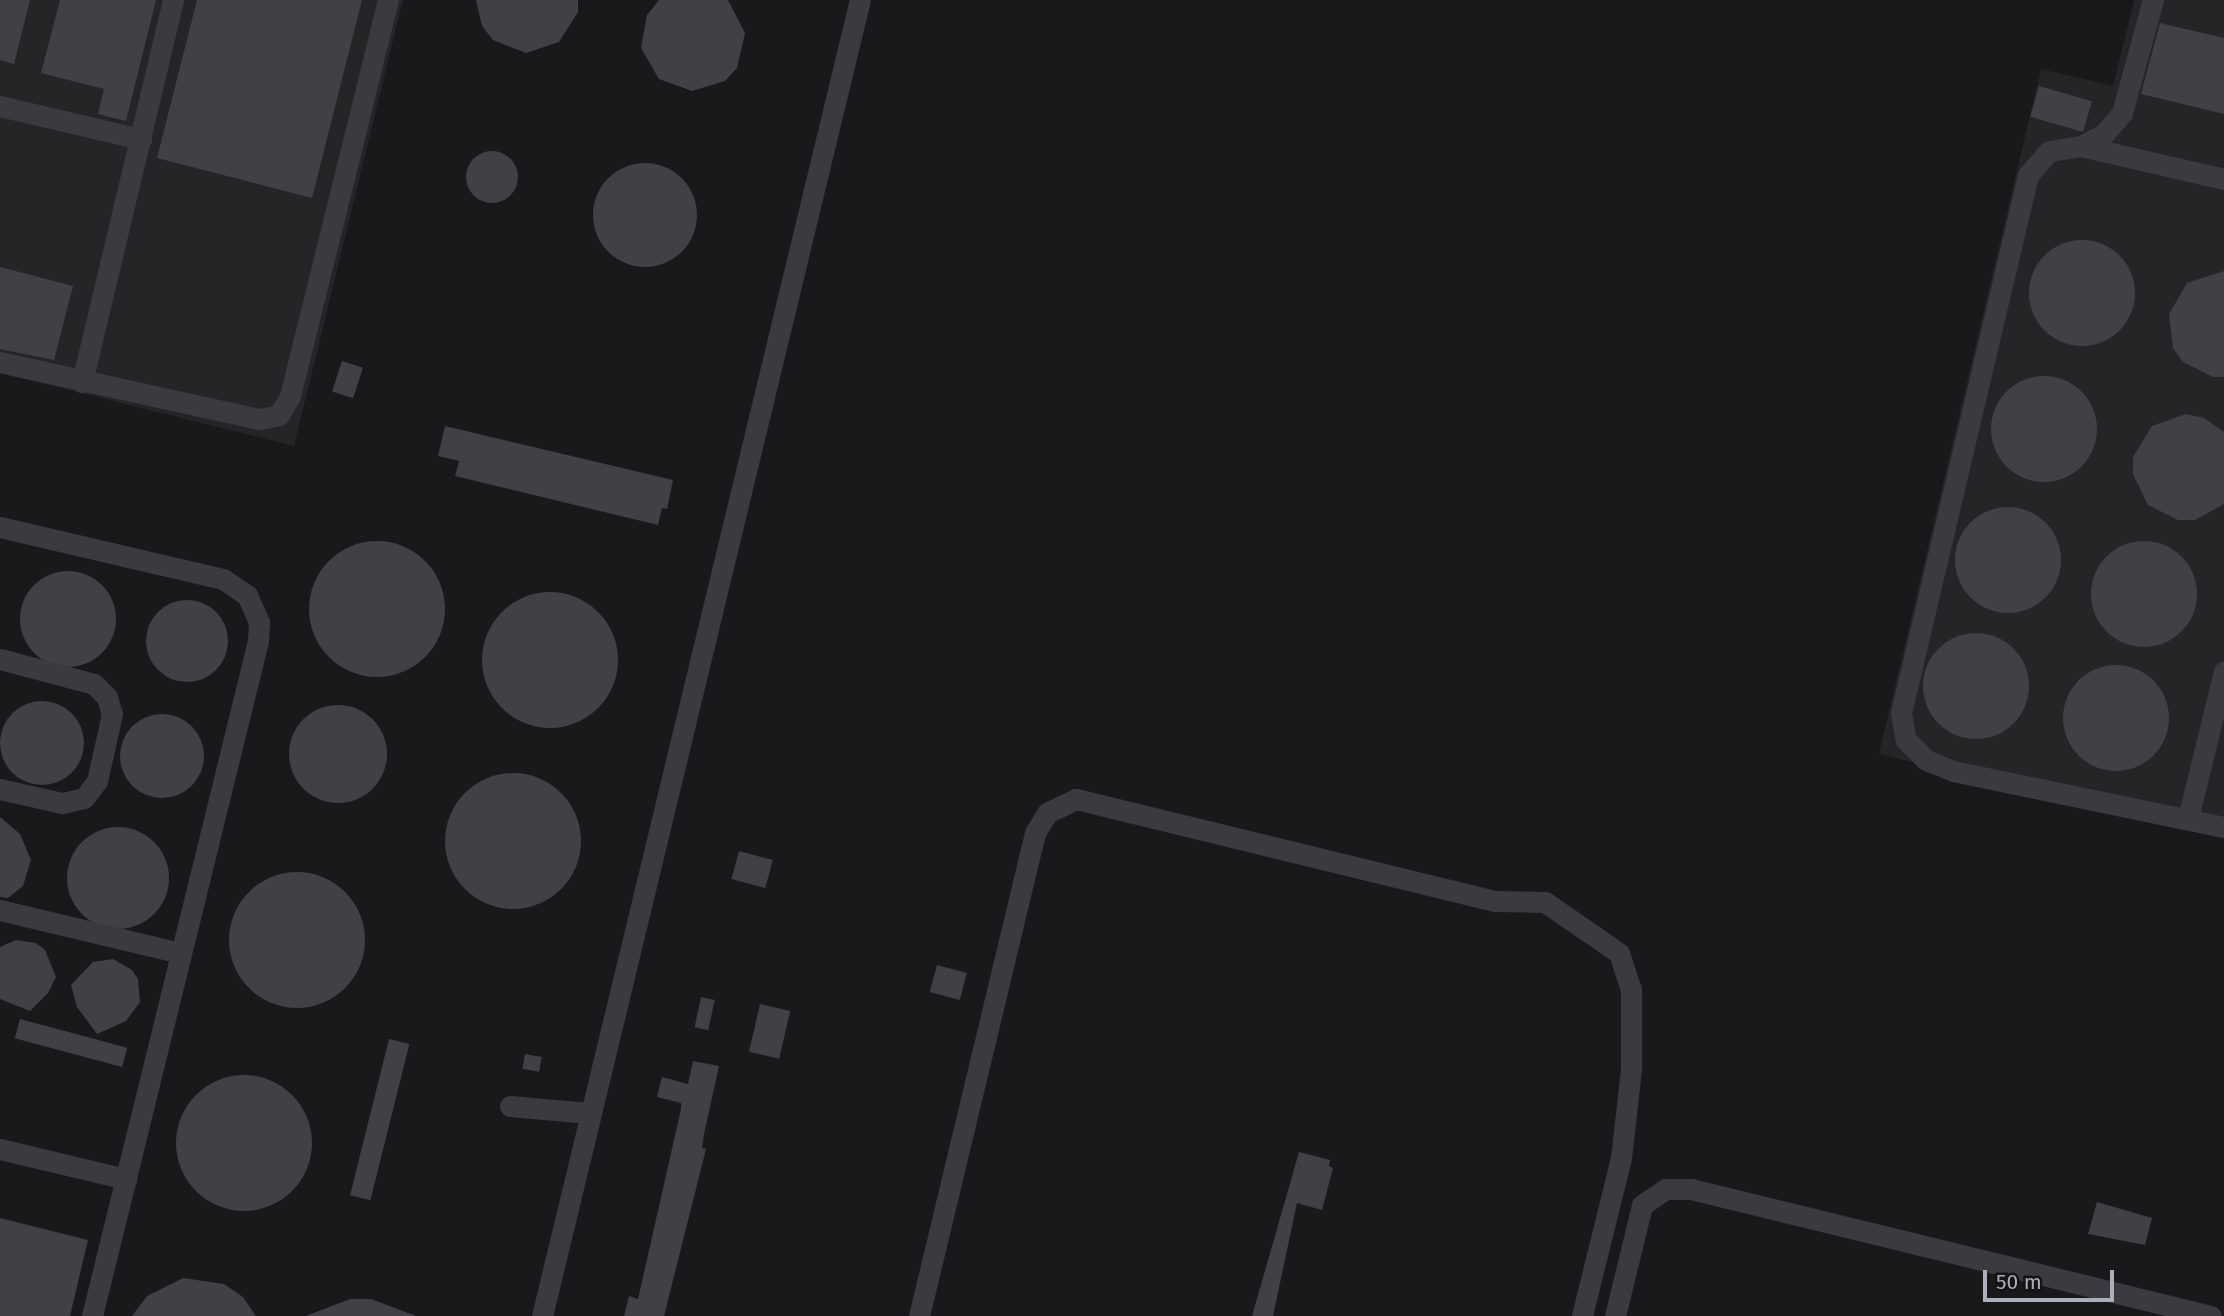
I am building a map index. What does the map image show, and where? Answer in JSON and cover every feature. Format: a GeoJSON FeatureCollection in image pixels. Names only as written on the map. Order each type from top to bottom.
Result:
{"type":"FeatureCollection","features":[{"type":"Feature","properties":{"kind":"street"},"geometry":{"type":"LineString","coordinates":[[82,382],[173,0]]}},
{"type":"Feature","properties":{"kind":"street"},"geometry":{"type":"LineString","coordinates":[[0,362],[259,419],[273,419],[284,410],[388,0]]}},
{"type":"Feature","properties":{"kind":"street"},"geometry":{"type":"LineString","coordinates":[[542,1316],[860,0]]}},
{"type":"Feature","properties":{"kind":"street"},"geometry":{"type":"LineString","coordinates":[[2137,160],[2127,142],[2122,113],[2153,0]]}},
{"type":"Feature","properties":{"kind":"street"},"geometry":{"type":"LineString","coordinates":[[0,106],[141,139]]}},
{"type":"Feature","properties":{"kind":"street"},"geometry":{"type":"LineString","coordinates":[[2122,113],[2103,135],[2081,146],[2049,151],[2028,175],[1901,713],[1906,740],[1926,760],[1952,771],[2224,827]]}},
{"type":"Feature","properties":{"kind":"street"},"geometry":{"type":"LineString","coordinates":[[2081,146],[2224,179]]}},
{"type":"Feature","properties":{"kind":"street"},"geometry":{"type":"LineString","coordinates":[[0,527],[223,579],[240,588],[257,612],[258,641],[92,1316]]}},
{"type":"Feature","properties":{"kind":"street"},"geometry":{"type":"LineString","coordinates":[[0,659],[94,684],[107,697],[112,714],[97,781],[84,798],[62,803],[0,789]]}},
{"type":"Feature","properties":{"kind":"street"},"geometry":{"type":"LineString","coordinates":[[2188,818],[2224,671]]}},
{"type":"Feature","properties":{"kind":"street"},"geometry":{"type":"LineString","coordinates":[[919,1316],[1035,833],[1046,813],[1076,799],[1496,901],[1545,902],[1619,953],[1631,989],[1631,1069],[1621,1158],[1582,1316]]}},
{"type":"Feature","properties":{"kind":"street"},"geometry":{"type":"LineString","coordinates":[[0,910],[181,953]]}},
{"type":"Feature","properties":{"kind":"street"},"geometry":{"type":"LineString","coordinates":[[510,1106],[589,1113]]}},
{"type":"Feature","properties":{"kind":"street"},"geometry":{"type":"LineString","coordinates":[[0,1149],[126,1179]]}},
{"type":"Feature","properties":{"kind":"street"},"geometry":{"type":"LineString","coordinates":[[1615,1316],[1642,1205],[1666,1189],[1691,1189],[2211,1316]]}},
{"type":"Feature","properties":{"kind":"shaded area"},"geometry":{"type":"Polygon","coordinates":[[[0,0],[403,0],[294,446],[0,373],[0,0]]]}},
{"type":"Feature","properties":{"kind":"shaded area"},"geometry":{"type":"Polygon","coordinates":[[[2134,0],[2224,0],[2224,838],[1879,754],[2041,69],[2113,86],[2134,0]]]}},
{"type":"Feature","properties":{"kind":"building"},"geometry":{"type":"Polygon","coordinates":[[[0,0],[30,0],[14,64],[0,60],[0,0]]]}},
{"type":"Feature","properties":{"kind":"building"},"geometry":{"type":"Polygon","coordinates":[[[60,0],[156,0],[126,121],[98,114],[104,89],[41,73],[60,0]]]}},
{"type":"Feature","properties":{"kind":"building"},"geometry":{"type":"Polygon","coordinates":[[[197,0],[362,0],[312,198],[157,158],[197,0]]]}},
{"type":"Feature","properties":{"kind":"building"},"geometry":{"type":"Polygon","coordinates":[[[476,0],[578,0],[578,12],[559,42],[526,53],[493,40],[482,26],[476,0]]]}},
{"type":"Feature","properties":{"kind":"building"},"geometry":{"type":"Polygon","coordinates":[[[659,0],[728,0],[745,33],[737,68],[725,81],[692,91],[659,79],[641,48],[647,15],[659,0]]]}},
{"type":"Feature","properties":{"kind":"building"},"geometry":{"type":"Polygon","coordinates":[[[2160,23],[2224,38],[2224,114],[2141,94],[2160,23]]]}},
{"type":"Feature","properties":{"kind":"building"},"geometry":{"type":"Polygon","coordinates":[[[2039,86],[2092,101],[2083,132],[2030,117],[2039,86]]]}},
{"type":"Feature","properties":{"kind":"building"},"geometry":{"type":"Polygon","coordinates":[[[492,151],[502,153],[510,159],[516,167],[516,187],[510,195],[502,201],[492,203],[482,201],[474,195],[468,187],[466,177],[468,167],[474,159],[482,153],[492,151]]]}},
{"type":"Feature","properties":{"kind":"building"},"geometry":{"type":"Polygon","coordinates":[[[645,163],[665,167],[682,178],[693,195],[697,215],[693,235],[682,252],[665,263],[645,267],[625,263],[608,252],[597,235],[593,215],[597,195],[608,178],[625,167],[645,163]]]}},
{"type":"Feature","properties":{"kind":"building"},"geometry":{"type":"Polygon","coordinates":[[[2082,240],[2102,244],[2119,256],[2131,273],[2135,293],[2131,313],[2119,330],[2102,342],[2082,346],[2062,342],[2045,330],[2033,313],[2029,293],[2033,273],[2045,256],[2062,244],[2082,240]]]}},
{"type":"Feature","properties":{"kind":"building"},"geometry":{"type":"Polygon","coordinates":[[[0,267],[73,286],[54,360],[0,349],[0,267]]]}},
{"type":"Feature","properties":{"kind":"building"},"geometry":{"type":"Polygon","coordinates":[[[2224,271],[2224,377],[2213,377],[2183,362],[2173,348],[2169,314],[2187,283],[2224,271]]]}},
{"type":"Feature","properties":{"kind":"building"},"geometry":{"type":"Polygon","coordinates":[[[342,361],[363,368],[353,398],[332,391],[342,361]]]}},
{"type":"Feature","properties":{"kind":"building"},"geometry":{"type":"Polygon","coordinates":[[[2044,376],[2064,380],[2081,392],[2093,409],[2097,429],[2093,449],[2081,466],[2064,478],[2044,482],[2024,478],[2007,466],[1995,449],[1991,429],[1995,409],[2007,392],[2024,380],[2044,376]]]}},
{"type":"Feature","properties":{"kind":"building"},"geometry":{"type":"Polygon","coordinates":[[[2186,414],[2204,418],[2224,432],[2224,504],[2195,520],[2178,520],[2148,505],[2133,474],[2133,457],[2152,426],[2186,414]]]}},
{"type":"Feature","properties":{"kind":"building"},"geometry":{"type":"Polygon","coordinates":[[[445,426],[673,480],[667,509],[662,508],[658,525],[455,476],[459,461],[438,456],[445,426]]]}},
{"type":"Feature","properties":{"kind":"building"},"geometry":{"type":"Polygon","coordinates":[[[2008,507],[2028,511],[2045,523],[2057,540],[2061,560],[2057,580],[2045,597],[2028,609],[2008,613],[1988,609],[1971,597],[1959,580],[1955,560],[1959,540],[1971,523],[1988,511],[2008,507]]]}},
{"type":"Feature","properties":{"kind":"building"},"geometry":{"type":"Polygon","coordinates":[[[377,541],[403,546],[425,561],[440,583],[445,609],[440,635],[425,657],[403,672],[377,677],[351,672],[329,657],[314,635],[309,609],[314,583],[329,561],[351,546],[377,541]]]}},
{"type":"Feature","properties":{"kind":"building"},"geometry":{"type":"Polygon","coordinates":[[[2144,541],[2164,545],[2181,557],[2193,574],[2197,594],[2193,614],[2181,631],[2164,643],[2144,647],[2124,643],[2107,631],[2095,614],[2091,594],[2095,574],[2107,557],[2124,545],[2144,541]]]}},
{"type":"Feature","properties":{"kind":"building"},"geometry":{"type":"Polygon","coordinates":[[[68,571],[86,575],[102,585],[112,601],[116,619],[112,637],[102,653],[86,663],[68,667],[50,663],[34,653],[24,637],[20,619],[24,601],[34,585],[50,575],[68,571]]]}},
{"type":"Feature","properties":{"kind":"building"},"geometry":{"type":"Polygon","coordinates":[[[550,592],[576,597],[598,612],[613,634],[618,660],[613,686],[598,708],[576,723],[550,728],[524,723],[502,708],[487,686],[482,660],[487,634],[502,612],[524,597],[550,592]]]}},
{"type":"Feature","properties":{"kind":"building"},"geometry":{"type":"Polygon","coordinates":[[[179,600],[195,600],[210,607],[221,618],[228,633],[225,657],[216,670],[195,682],[179,682],[164,675],[153,664],[146,649],[146,633],[153,618],[164,607],[179,600]]]}},
{"type":"Feature","properties":{"kind":"building"},"geometry":{"type":"Polygon","coordinates":[[[1976,633],[1996,637],[2013,649],[2025,666],[2029,686],[2025,706],[2013,723],[1996,735],[1976,739],[1956,735],[1939,723],[1927,706],[1923,686],[1927,666],[1939,649],[1956,637],[1976,633]]]}},
{"type":"Feature","properties":{"kind":"building"},"geometry":{"type":"Polygon","coordinates":[[[2116,665],[2136,669],[2153,681],[2165,698],[2169,718],[2165,738],[2153,755],[2136,767],[2116,771],[2096,767],[2079,755],[2067,738],[2063,718],[2067,698],[2079,681],[2096,669],[2116,665]]]}},
{"type":"Feature","properties":{"kind":"building"},"geometry":{"type":"Polygon","coordinates":[[[42,701],[65,708],[77,720],[84,743],[77,766],[65,778],[42,785],[19,778],[7,766],[0,743],[7,720],[19,708],[42,701]]]}},
{"type":"Feature","properties":{"kind":"building"},"geometry":{"type":"Polygon","coordinates":[[[338,705],[357,709],[373,719],[383,735],[387,754],[383,773],[373,789],[357,799],[338,803],[319,799],[303,789],[293,773],[289,754],[293,735],[303,719],[319,709],[338,705]]]}},
{"type":"Feature","properties":{"kind":"building"},"geometry":{"type":"Polygon","coordinates":[[[162,714],[178,717],[192,726],[201,740],[204,756],[201,772],[192,786],[178,795],[162,798],[146,795],[132,786],[123,772],[120,756],[123,740],[132,726],[146,717],[162,714]]]}},
{"type":"Feature","properties":{"kind":"building"},"geometry":{"type":"Polygon","coordinates":[[[513,773],[539,778],[561,793],[576,815],[581,841],[576,867],[561,889],[539,904],[513,909],[487,904],[465,889],[450,867],[445,841],[450,815],[465,793],[487,778],[513,773]]]}},
{"type":"Feature","properties":{"kind":"building"},"geometry":{"type":"Polygon","coordinates":[[[0,817],[20,834],[31,860],[23,886],[8,898],[0,897],[0,817]]]}},
{"type":"Feature","properties":{"kind":"building"},"geometry":{"type":"Polygon","coordinates":[[[118,827],[147,835],[161,849],[169,878],[161,907],[147,921],[118,929],[89,921],[75,907],[67,878],[75,849],[89,835],[118,827]]]}},
{"type":"Feature","properties":{"kind":"building"},"geometry":{"type":"Polygon","coordinates":[[[739,851],[773,860],[765,888],[731,879],[739,851]]]}},
{"type":"Feature","properties":{"kind":"building"},"geometry":{"type":"Polygon","coordinates":[[[297,872],[323,877],[345,892],[360,914],[365,940],[360,966],[345,988],[323,1003],[297,1008],[271,1003],[249,988],[234,966],[229,940],[234,914],[249,892],[271,877],[297,872]]]}},
{"type":"Feature","properties":{"kind":"building"},"geometry":{"type":"Polygon","coordinates":[[[16,940],[36,943],[45,950],[56,977],[48,993],[30,1011],[0,999],[0,947],[16,940]]]}},
{"type":"Feature","properties":{"kind":"building"},"geometry":{"type":"Polygon","coordinates":[[[113,959],[132,970],[138,979],[140,1002],[126,1021],[97,1034],[77,1007],[71,985],[93,962],[113,959]]]}},
{"type":"Feature","properties":{"kind":"building"},"geometry":{"type":"Polygon","coordinates":[[[937,965],[967,973],[960,1000],[930,992],[937,965]]]}},
{"type":"Feature","properties":{"kind":"building"},"geometry":{"type":"Polygon","coordinates":[[[701,997],[715,1000],[708,1030],[695,1027],[701,997]]]}},
{"type":"Feature","properties":{"kind":"building"},"geometry":{"type":"Polygon","coordinates":[[[760,1004],[790,1011],[779,1059],[749,1052],[760,1004]]]}},
{"type":"Feature","properties":{"kind":"building"},"geometry":{"type":"Polygon","coordinates":[[[20,1019],[127,1048],[122,1067],[15,1038],[20,1019]]]}},
{"type":"Feature","properties":{"kind":"building"},"geometry":{"type":"Polygon","coordinates":[[[389,1039],[409,1044],[370,1200],[350,1195],[389,1039]]]}},
{"type":"Feature","properties":{"kind":"building"},"geometry":{"type":"Polygon","coordinates":[[[525,1054],[542,1057],[539,1072],[522,1069],[525,1054]]]}},
{"type":"Feature","properties":{"kind":"building"},"geometry":{"type":"Polygon","coordinates":[[[693,1061],[719,1066],[704,1134],[702,1148],[706,1149],[664,1316],[624,1316],[629,1296],[638,1299],[681,1109],[681,1103],[657,1097],[662,1077],[688,1084],[693,1061]]]}},
{"type":"Feature","properties":{"kind":"building"},"geometry":{"type":"Polygon","coordinates":[[[244,1075],[270,1080],[292,1095],[307,1117],[312,1143],[307,1169],[292,1191],[270,1206],[244,1211],[218,1206],[196,1191],[181,1169],[176,1143],[181,1117],[196,1095],[218,1080],[244,1075]]]}},
{"type":"Feature","properties":{"kind":"building"},"geometry":{"type":"Polygon","coordinates":[[[1299,1152],[1330,1160],[1329,1166],[1333,1168],[1322,1210],[1297,1203],[1273,1316],[1252,1316],[1299,1152]]]}},
{"type":"Feature","properties":{"kind":"building"},"geometry":{"type":"Polygon","coordinates":[[[2097,1202],[2152,1218],[2145,1245],[2088,1234],[2097,1202]]]}},
{"type":"Feature","properties":{"kind":"building"},"geometry":{"type":"Polygon","coordinates":[[[0,1218],[88,1240],[70,1316],[0,1316],[0,1218]]]}},
{"type":"Feature","properties":{"kind":"building"},"geometry":{"type":"Polygon","coordinates":[[[183,1278],[224,1284],[243,1297],[256,1316],[132,1316],[147,1296],[183,1278]]]}},
{"type":"Feature","properties":{"kind":"building"},"geometry":{"type":"Polygon","coordinates":[[[350,1299],[371,1299],[416,1316],[306,1316],[350,1299]]]}}]}
